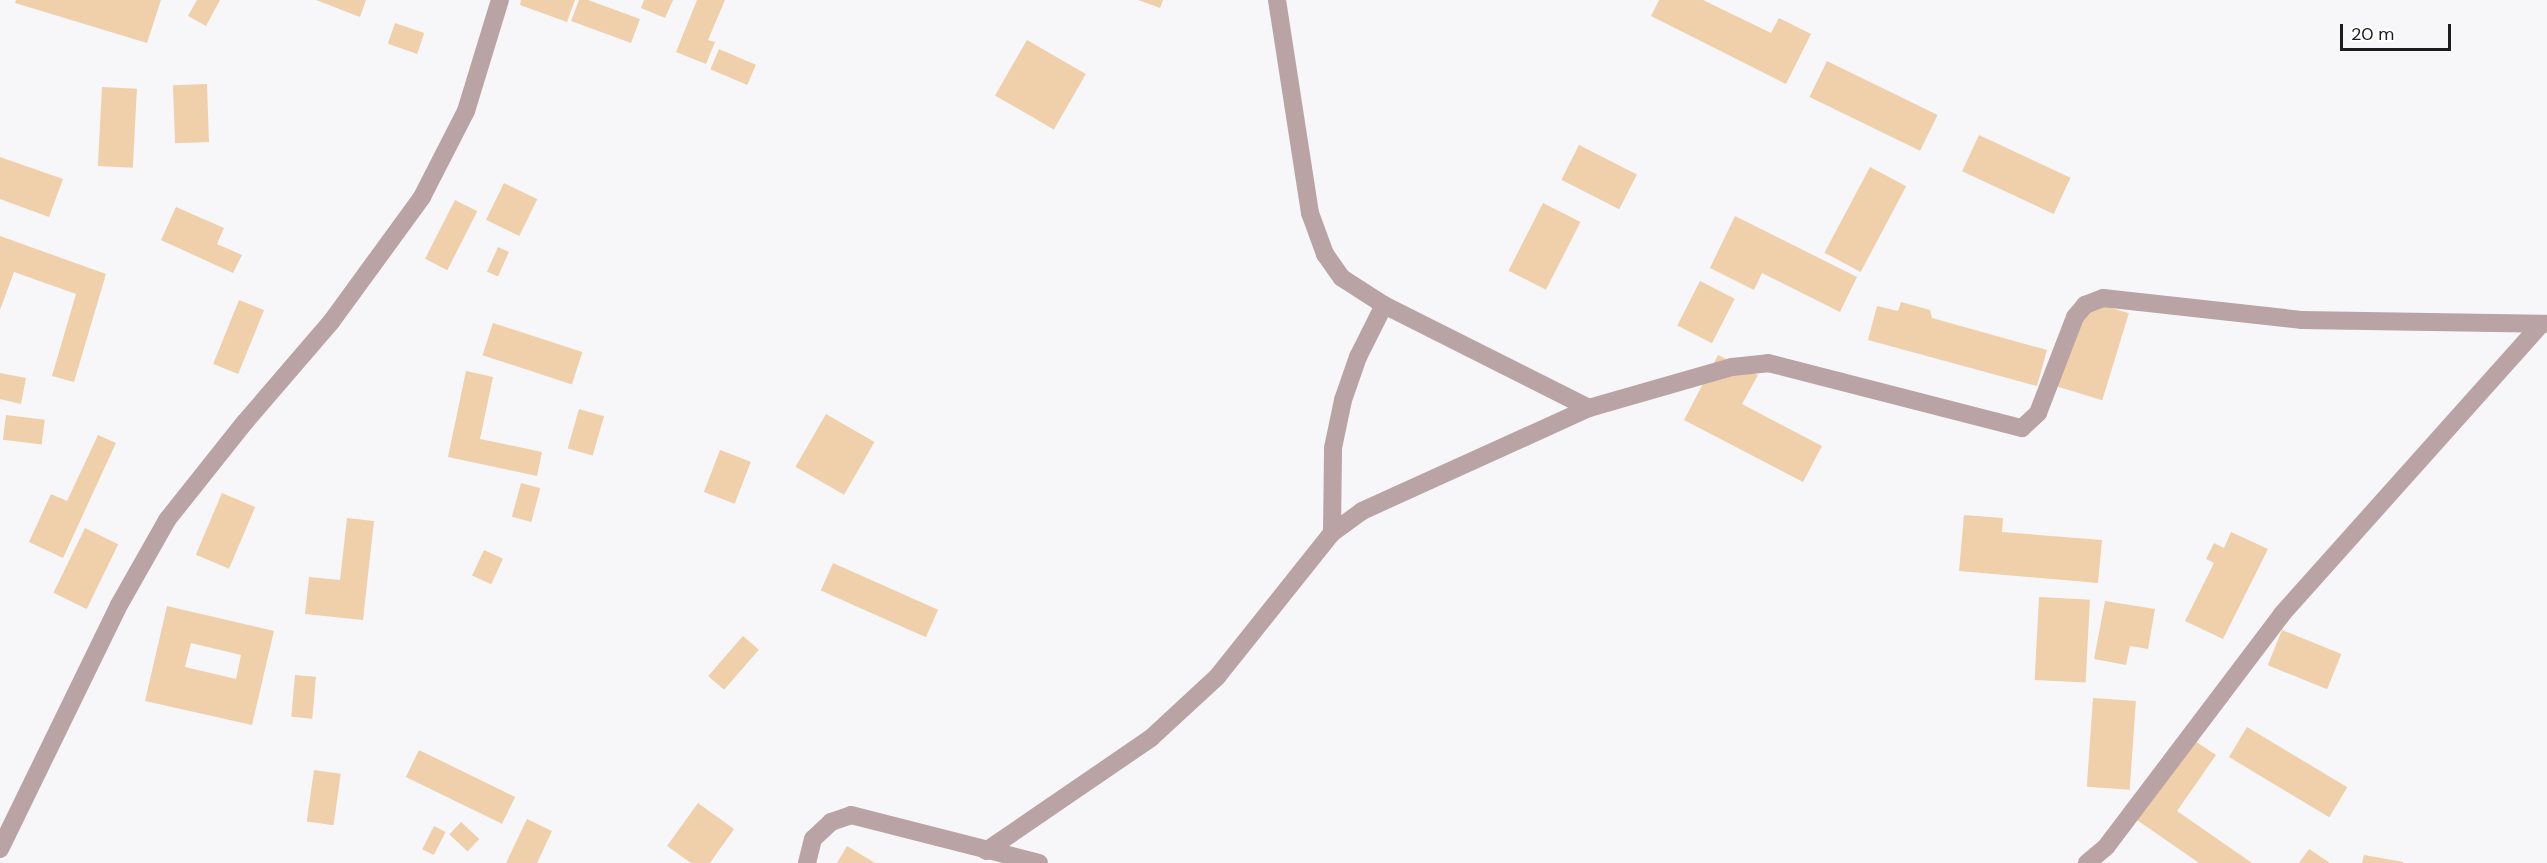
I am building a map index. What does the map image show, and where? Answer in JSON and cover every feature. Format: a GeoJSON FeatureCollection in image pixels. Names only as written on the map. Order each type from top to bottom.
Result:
{"type":"FeatureCollection","features":[{"type":"Feature","properties":{"kind":"street"},"geometry":{"type":"LineString","coordinates":[[0,849],[119,605],[167,520],[245,422],[331,322],[422,197],[466,111],[500,0]]}},
{"type":"Feature","properties":{"kind":"street"},"geometry":{"type":"LineString","coordinates":[[1277,0],[1310,213],[1324,254],[1342,278],[1384,305],[1589,408]]}},
{"type":"Feature","properties":{"kind":"street"},"geometry":{"type":"LineString","coordinates":[[986,850],[1151,738],[1217,677],[1332,533],[1362,511],[1589,408],[1732,367],[1768,363],[2022,428],[2038,413],[2075,318],[2085,305],[2103,298],[2301,320],[2544,325]]}},
{"type":"Feature","properties":{"kind":"street"},"geometry":{"type":"LineString","coordinates":[[1332,533],[1333,448],[1343,400],[1358,357],[1384,305]]}},
{"type":"Feature","properties":{"kind":"street"},"geometry":{"type":"LineString","coordinates":[[2087,863],[2106,847],[2282,614],[2544,325]]}},
{"type":"Feature","properties":{"kind":"street"},"geometry":{"type":"LineString","coordinates":[[807,863],[813,839],[831,822],[852,815],[1039,863]]}},
{"type":"Feature","properties":{"kind":"building"},"geometry":{"type":"Polygon","coordinates":[[[16,0],[161,0],[147,43],[15,3],[16,0]]]}},
{"type":"Feature","properties":{"kind":"building"},"geometry":{"type":"Polygon","coordinates":[[[197,0],[220,0],[206,26],[188,16],[197,0]]]}},
{"type":"Feature","properties":{"kind":"building"},"geometry":{"type":"Polygon","coordinates":[[[316,0],[366,0],[360,17],[316,0]]]}},
{"type":"Feature","properties":{"kind":"building"},"geometry":{"type":"Polygon","coordinates":[[[521,0],[575,0],[567,22],[520,5],[521,0]]]}},
{"type":"Feature","properties":{"kind":"building"},"geometry":{"type":"Polygon","coordinates":[[[579,0],[588,0],[640,19],[631,43],[571,21],[579,0]]]}},
{"type":"Feature","properties":{"kind":"building"},"geometry":{"type":"Polygon","coordinates":[[[644,0],[673,0],[665,18],[641,8],[644,0]]]}},
{"type":"Feature","properties":{"kind":"building"},"geometry":{"type":"Polygon","coordinates":[[[697,0],[725,0],[708,40],[715,42],[706,64],[676,52],[697,0]]]}},
{"type":"Feature","properties":{"kind":"building"},"geometry":{"type":"Polygon","coordinates":[[[1138,0],[1163,0],[1160,8],[1138,0]]]}},
{"type":"Feature","properties":{"kind":"building"},"geometry":{"type":"Polygon","coordinates":[[[1659,0],[1703,0],[1771,33],[1779,18],[1811,34],[1786,84],[1651,16],[1659,0]]]}},
{"type":"Feature","properties":{"kind":"building"},"geometry":{"type":"Polygon","coordinates":[[[395,23],[424,33],[417,54],[388,44],[395,23]]]}},
{"type":"Feature","properties":{"kind":"building"},"geometry":{"type":"Polygon","coordinates":[[[1027,40],[1086,74],[1054,129],[995,95],[1027,40]]]}},
{"type":"Feature","properties":{"kind":"building"},"geometry":{"type":"Polygon","coordinates":[[[719,49],[756,65],[747,85],[710,69],[719,49]]]}},
{"type":"Feature","properties":{"kind":"building"},"geometry":{"type":"Polygon","coordinates":[[[1827,61],[1938,115],[1920,151],[1809,97],[1827,61]]]}},
{"type":"Feature","properties":{"kind":"building"},"geometry":{"type":"Polygon","coordinates":[[[207,84],[209,142],[175,143],[173,85],[207,84]]]}},
{"type":"Feature","properties":{"kind":"building"},"geometry":{"type":"Polygon","coordinates":[[[102,87],[137,89],[133,168],[98,166],[102,87]]]}},
{"type":"Feature","properties":{"kind":"building"},"geometry":{"type":"Polygon","coordinates":[[[1979,135],[2071,178],[2054,214],[1962,171],[1979,135]]]}},
{"type":"Feature","properties":{"kind":"building"},"geometry":{"type":"Polygon","coordinates":[[[1579,145],[1637,175],[1619,209],[1561,180],[1579,145]]]}},
{"type":"Feature","properties":{"kind":"building"},"geometry":{"type":"Polygon","coordinates":[[[0,157],[63,179],[49,217],[0,199],[0,157]]]}},
{"type":"Feature","properties":{"kind":"building"},"geometry":{"type":"Polygon","coordinates":[[[1870,167],[1906,186],[1861,272],[1824,253],[1870,167]]]}},
{"type":"Feature","properties":{"kind":"building"},"geometry":{"type":"Polygon","coordinates":[[[504,183],[537,199],[519,236],[486,220],[504,183]]]}},
{"type":"Feature","properties":{"kind":"building"},"geometry":{"type":"Polygon","coordinates":[[[455,200],[477,211],[447,270],[425,259],[455,200]]]}},
{"type":"Feature","properties":{"kind":"building"},"geometry":{"type":"Polygon","coordinates":[[[1543,203],[1580,222],[1546,290],[1508,271],[1543,203]]]}},
{"type":"Feature","properties":{"kind":"building"},"geometry":{"type":"Polygon","coordinates":[[[176,207],[224,228],[217,244],[242,255],[233,273],[161,240],[176,207]]]}},
{"type":"Feature","properties":{"kind":"building"},"geometry":{"type":"Polygon","coordinates":[[[1735,216],[1857,277],[1840,312],[1762,273],[1754,290],[1710,268],[1735,216]]]}},
{"type":"Feature","properties":{"kind":"building"},"geometry":{"type":"Polygon","coordinates":[[[0,236],[106,274],[74,382],[52,376],[76,294],[14,272],[0,310],[0,236]]]}},
{"type":"Feature","properties":{"kind":"building"},"geometry":{"type":"Polygon","coordinates":[[[498,247],[509,252],[498,277],[487,272],[498,247]]]}},
{"type":"Feature","properties":{"kind":"building"},"geometry":{"type":"Polygon","coordinates":[[[1700,281],[1735,299],[1712,343],[1677,326],[1700,281]]]}},
{"type":"Feature","properties":{"kind":"building"},"geometry":{"type":"Polygon","coordinates":[[[2082,299],[2129,313],[2102,400],[2055,386],[2082,299]]]}},
{"type":"Feature","properties":{"kind":"building"},"geometry":{"type":"Polygon","coordinates":[[[239,300],[264,310],[238,374],[213,364],[239,300]]]}},
{"type":"Feature","properties":{"kind":"building"},"geometry":{"type":"Polygon","coordinates":[[[1901,302],[1930,310],[1932,318],[2047,350],[2037,386],[1868,340],[1877,306],[1898,311],[1901,302]]]}},
{"type":"Feature","properties":{"kind":"building"},"geometry":{"type":"Polygon","coordinates":[[[493,323],[582,352],[572,384],[482,355],[493,323]]]}},
{"type":"Feature","properties":{"kind":"building"},"geometry":{"type":"Polygon","coordinates":[[[1718,355],[1758,375],[1742,404],[1822,446],[1803,482],[1684,420],[1718,355]]]}},
{"type":"Feature","properties":{"kind":"building"},"geometry":{"type":"Polygon","coordinates":[[[466,371],[493,377],[480,439],[542,452],[537,476],[448,457],[466,371]]]}},
{"type":"Feature","properties":{"kind":"building"},"geometry":{"type":"Polygon","coordinates":[[[0,373],[26,378],[21,404],[0,399],[0,373]]]}},
{"type":"Feature","properties":{"kind":"building"},"geometry":{"type":"Polygon","coordinates":[[[579,409],[604,416],[593,456],[568,448],[579,409]]]}},
{"type":"Feature","properties":{"kind":"building"},"geometry":{"type":"Polygon","coordinates":[[[826,414],[874,442],[844,495],[796,467],[826,414]]]}},
{"type":"Feature","properties":{"kind":"building"},"geometry":{"type":"Polygon","coordinates":[[[6,415],[45,420],[42,445],[3,440],[6,415]]]}},
{"type":"Feature","properties":{"kind":"building"},"geometry":{"type":"Polygon","coordinates":[[[98,435],[116,443],[63,558],[29,542],[51,494],[67,501],[98,435]]]}},
{"type":"Feature","properties":{"kind":"building"},"geometry":{"type":"Polygon","coordinates":[[[720,450],[751,462],[735,504],[704,492],[720,450]]]}},
{"type":"Feature","properties":{"kind":"building"},"geometry":{"type":"Polygon","coordinates":[[[521,483],[540,488],[531,522],[512,517],[521,483]]]}},
{"type":"Feature","properties":{"kind":"building"},"geometry":{"type":"Polygon","coordinates":[[[222,493],[255,507],[229,569],[196,555],[222,493]]]}},
{"type":"Feature","properties":{"kind":"building"},"geometry":{"type":"Polygon","coordinates":[[[1964,515],[2003,518],[2002,532],[2102,540],[2098,583],[1959,571],[1964,515]]]}},
{"type":"Feature","properties":{"kind":"building"},"geometry":{"type":"Polygon","coordinates":[[[347,518],[374,521],[363,620],[305,614],[309,577],[340,580],[347,518]]]}},
{"type":"Feature","properties":{"kind":"building"},"geometry":{"type":"Polygon","coordinates":[[[85,528],[118,544],[87,609],[53,593],[85,528]]]}},
{"type":"Feature","properties":{"kind":"building"},"geometry":{"type":"Polygon","coordinates":[[[2231,532],[2268,549],[2223,639],[2185,621],[2214,563],[2206,559],[2214,543],[2224,548],[2231,532]]]}},
{"type":"Feature","properties":{"kind":"building"},"geometry":{"type":"Polygon","coordinates":[[[484,550],[503,559],[491,584],[472,575],[484,550]]]}},
{"type":"Feature","properties":{"kind":"building"},"geometry":{"type":"Polygon","coordinates":[[[833,563],[938,610],[926,637],[821,590],[833,563]]]}},
{"type":"Feature","properties":{"kind":"building"},"geometry":{"type":"Polygon","coordinates":[[[2039,597],[2090,600],[2086,683],[2035,680],[2039,597]]]}},
{"type":"Feature","properties":{"kind":"building"},"geometry":{"type":"Polygon","coordinates":[[[2105,601],[2155,609],[2148,649],[2130,646],[2126,665],[2094,659],[2105,601]]]}},
{"type":"Feature","properties":{"kind":"building"},"geometry":{"type":"Polygon","coordinates":[[[167,606],[274,631],[252,725],[145,701],[167,606]],[[191,643],[185,667],[236,679],[241,655],[191,643]]]}},
{"type":"Feature","properties":{"kind":"building"},"geometry":{"type":"Polygon","coordinates":[[[2282,630],[2341,654],[2327,689],[2268,665],[2282,630]]]}},
{"type":"Feature","properties":{"kind":"building"},"geometry":{"type":"Polygon","coordinates":[[[743,636],[759,650],[724,690],[708,676],[743,636]]]}},
{"type":"Feature","properties":{"kind":"building"},"geometry":{"type":"Polygon","coordinates":[[[295,675],[316,677],[312,719],[291,717],[295,675]]]}},
{"type":"Feature","properties":{"kind":"building"},"geometry":{"type":"Polygon","coordinates":[[[2093,698],[2136,701],[2130,790],[2087,787],[2093,698]]]}},
{"type":"Feature","properties":{"kind":"building"},"geometry":{"type":"Polygon","coordinates":[[[2247,727],[2347,787],[2329,817],[2229,757],[2247,727]]]}},
{"type":"Feature","properties":{"kind":"building"},"geometry":{"type":"Polygon","coordinates":[[[2192,739],[2216,755],[2177,811],[2252,863],[2199,863],[2137,820],[2192,739]]]}},
{"type":"Feature","properties":{"kind":"building"},"geometry":{"type":"Polygon","coordinates":[[[419,750],[515,797],[502,824],[406,777],[419,750]]]}},
{"type":"Feature","properties":{"kind":"building"},"geometry":{"type":"Polygon","coordinates":[[[314,770],[341,774],[334,825],[307,821],[314,770]]]}},
{"type":"Feature","properties":{"kind":"building"},"geometry":{"type":"Polygon","coordinates":[[[698,803],[734,829],[710,863],[691,863],[667,846],[698,803]]]}},
{"type":"Feature","properties":{"kind":"building"},"geometry":{"type":"Polygon","coordinates":[[[527,819],[552,831],[537,863],[506,863],[527,819]]]}},
{"type":"Feature","properties":{"kind":"building"},"geometry":{"type":"Polygon","coordinates":[[[461,822],[479,839],[468,851],[449,834],[461,822]]]}},
{"type":"Feature","properties":{"kind":"building"},"geometry":{"type":"Polygon","coordinates":[[[434,826],[446,832],[434,855],[422,849],[434,826]]]}},
{"type":"Feature","properties":{"kind":"building"},"geometry":{"type":"Polygon","coordinates":[[[847,846],[875,863],[837,863],[847,846]]]}},
{"type":"Feature","properties":{"kind":"building"},"geometry":{"type":"Polygon","coordinates":[[[2309,849],[2330,863],[2299,863],[2309,849]]]}},
{"type":"Feature","properties":{"kind":"building"},"geometry":{"type":"Polygon","coordinates":[[[2364,855],[2403,862],[2403,863],[2362,863],[2364,855]]]}}]}
